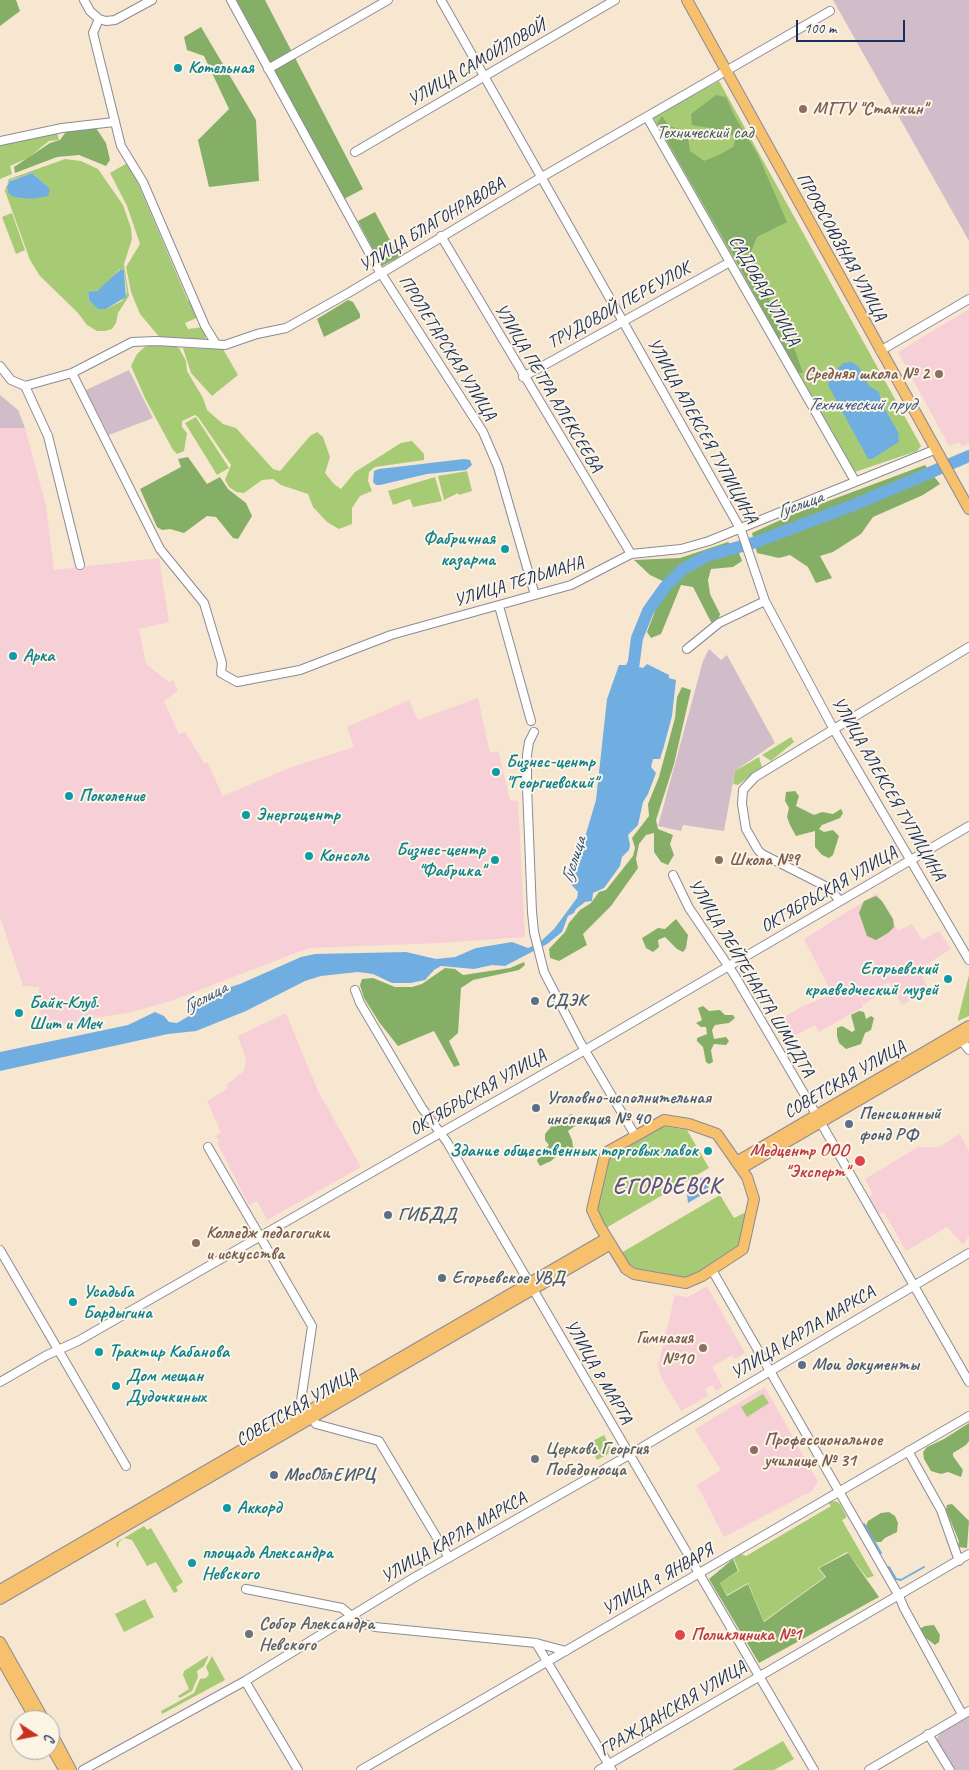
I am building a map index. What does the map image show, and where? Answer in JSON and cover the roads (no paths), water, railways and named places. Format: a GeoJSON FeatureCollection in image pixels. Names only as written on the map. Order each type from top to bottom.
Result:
{"type":"FeatureCollection","features":[{"type":"Feature","properties":{"kind":"main road","name":"ПРОФСОЮЗНАЯ УЛИЦА"},"geometry":{"type":"LineString","coordinates":[[687,0],[939,459],[968,505]]}},
{"type":"Feature","properties":{"kind":"main road","name":"СОВЕТСКАЯ УЛИЦА"},"geometry":{"type":"LineString","coordinates":[[819,1119],[969,1026]]}},
{"type":"Feature","properties":{"kind":"main road","name":"СОВЕТСКАЯ УЛИЦА"},"geometry":{"type":"LineString","coordinates":[[740,1165],[965,1038]]}},
{"type":"Feature","properties":{"kind":"main road"},"geometry":{"type":"LineString","coordinates":[[664,1120],[681,1122],[717,1134],[740,1165],[754,1199],[745,1246],[740,1253],[692,1282],[681,1284],[634,1274],[626,1269],[592,1210],[604,1158],[611,1148],[664,1120]]}},
{"type":"Feature","properties":{"kind":"main road","name":"СОВЕТСКАЯ УЛИЦА"},"geometry":{"type":"LineString","coordinates":[[0,1590],[609,1241]]}},
{"type":"Feature","properties":{"kind":"main road","name":"СОВЕТСКАЯ УЛИЦА"},"geometry":{"type":"LineString","coordinates":[[0,1600],[310,1414]]}},
{"type":"Feature","properties":{"kind":"main road"},"geometry":{"type":"LineString","coordinates":[[0,1642],[38,1710]]}},
{"type":"Feature","properties":{"kind":"main road"},"geometry":{"type":"LineString","coordinates":[[0,1657],[30,1710]]}},
{"type":"Feature","properties":{"kind":"main road"},"geometry":{"type":"LineString","coordinates":[[60,1749],[71,1770]]}},
{"type":"Feature","properties":{"kind":"main road"},"geometry":{"type":"LineString","coordinates":[[59,1760],[66,1770]]}},
{"type":"Feature","properties":{"kind":"street"},"geometry":{"type":"LineString","coordinates":[[84,0],[90,11],[99,19],[115,20],[152,0]]}},
{"type":"Feature","properties":{"kind":"street","name":"ПРОЛЕТАРСКАЯ УЛИЦА"},"geometry":{"type":"LineString","coordinates":[[231,0],[381,273],[483,432],[498,467],[535,595]]}},
{"type":"Feature","properties":{"kind":"street"},"geometry":{"type":"LineString","coordinates":[[268,69],[388,0]]}},
{"type":"Feature","properties":{"kind":"street","name":"УЛИЦА АЛЕКСЕЯ ТУПИЦИНА"},"geometry":{"type":"LineString","coordinates":[[441,0],[742,534],[765,601],[834,728],[969,960]]}},
{"type":"Feature","properties":{"kind":"street","name":"УЛИЦА САМОЙЛОВОЙ"},"geometry":{"type":"LineString","coordinates":[[356,152],[615,0]]}},
{"type":"Feature","properties":{"kind":"street","name":"УЛИЦА БЛАГОНРАВОВА"},"geometry":{"type":"LineString","coordinates":[[25,386],[72,373],[132,342],[156,341],[225,345],[257,334],[279,330],[309,316],[542,177],[830,11]]}},
{"type":"Feature","properties":{"kind":"street"},"geometry":{"type":"LineString","coordinates":[[99,19],[93,33],[121,146],[141,177],[205,326],[216,344]]}},
{"type":"Feature","properties":{"kind":"street","name":"САДОВАЯ УЛИЦА"},"geometry":{"type":"LineString","coordinates":[[647,116],[855,481]]}},
{"type":"Feature","properties":{"kind":"street"},"geometry":{"type":"LineString","coordinates":[[0,141],[62,128],[114,122]]}},
{"type":"Feature","properties":{"kind":"street","name":"УЛИЦА ПЕТРА АЛЕКСЕЕВА"},"geometry":{"type":"LineString","coordinates":[[442,236],[523,377],[630,554]]}},
{"type":"Feature","properties":{"kind":"street","name":"ТРУДОВОЙ ПЕРЕУЛОК"},"geometry":{"type":"LineString","coordinates":[[523,377],[730,262]]}},
{"type":"Feature","properties":{"kind":"street"},"geometry":{"type":"LineString","coordinates":[[880,351],[969,299]]}},
{"type":"Feature","properties":{"kind":"street"},"geometry":{"type":"LineString","coordinates":[[0,366],[11,380],[25,386],[48,436],[80,565]]}},
{"type":"Feature","properties":{"kind":"street","name":"УЛИЦА ТЕЛЬМАНА"},"geometry":{"type":"LineString","coordinates":[[72,373],[160,549],[204,603],[222,663],[221,673],[237,682],[300,670],[391,634],[571,585],[630,554],[681,549],[742,534],[855,481],[934,450]]}},
{"type":"Feature","properties":{"kind":"street"},"geometry":{"type":"LineString","coordinates":[[687,649],[719,622],[765,601]]}},
{"type":"Feature","properties":{"kind":"street"},"geometry":{"type":"LineString","coordinates":[[499,606],[531,721]]}},
{"type":"Feature","properties":{"kind":"street"},"geometry":{"type":"LineString","coordinates":[[840,901],[829,888],[762,854],[746,829],[742,804],[744,790],[755,777],[969,647]]}},
{"type":"Feature","properties":{"kind":"street"},"geometry":{"type":"LineString","coordinates":[[534,732],[529,742],[527,755],[527,787],[534,932],[541,961],[548,984],[635,1135]]}},
{"type":"Feature","properties":{"kind":"street","name":"ОКТЯБРЬСКАЯ УЛИЦА"},"geometry":{"type":"LineString","coordinates":[[0,1382],[585,1050],[969,826]]}},
{"type":"Feature","properties":{"kind":"street","name":"УЛИЦА ЛЕЙТЕНАНТА ШМИДТА"},"geometry":{"type":"LineString","coordinates":[[673,874],[689,908],[728,967],[819,1119],[912,1286],[969,1382]]}},
{"type":"Feature","properties":{"kind":"street","name":"УЛИЦА 8 МАРТА"},"geometry":{"type":"LineString","coordinates":[[355,990],[360,1003],[419,1103],[440,1132],[532,1286],[698,1574],[814,1770]]}},
{"type":"Feature","properties":{"kind":"street"},"geometry":{"type":"LineString","coordinates":[[965,1038],[969,1050]]}},
{"type":"Feature","properties":{"kind":"street"},"geometry":{"type":"LineString","coordinates":[[208,1147],[312,1326],[301,1401],[316,1424],[379,1441],[449,1558]]}},
{"type":"Feature","properties":{"kind":"street"},"geometry":{"type":"LineString","coordinates":[[0,1250],[60,1349],[126,1466]]}},
{"type":"Feature","properties":{"kind":"street","name":"УЛИЦА КАРЛА МАРКСА"},"geometry":{"type":"LineString","coordinates":[[83,1770],[245,1681],[449,1558],[629,1455],[969,1253]]}},
{"type":"Feature","properties":{"kind":"street"},"geometry":{"type":"LineString","coordinates":[[712,1270],[899,1596],[904,1608],[966,1712],[869,1770]]}},
{"type":"Feature","properties":{"kind":"street","name":"УЛИЦА 9 ЯНВАРЯ"},"geometry":{"type":"LineString","coordinates":[[361,1770],[969,1416]]}},
{"type":"Feature","properties":{"kind":"street"},"geometry":{"type":"LineString","coordinates":[[908,1451],[941,1510],[959,1561]]}},
{"type":"Feature","properties":{"kind":"street","name":"ГРАЖДАНСКАЯ УЛИЦА"},"geometry":{"type":"LineString","coordinates":[[599,1770],[610,1767],[759,1676],[969,1554]]}},
{"type":"Feature","properties":{"kind":"street"},"geometry":{"type":"LineString","coordinates":[[246,1589],[342,1608],[360,1623],[375,1627],[536,1643],[566,1651]]}},
{"type":"Feature","properties":{"kind":"street"},"geometry":{"type":"LineString","coordinates":[[536,1643],[610,1767]]}},
{"type":"Feature","properties":{"kind":"street"},"geometry":{"type":"LineString","coordinates":[[245,1681],[298,1770]]}},
{"type":"Feature","properties":{"kind":"street"},"geometry":{"type":"LineString","coordinates":[[928,1734],[950,1770]]}},
{"type":"Feature","properties":{"kind":"water"},"geometry":{"type":"Polygon","coordinates":[[[32,173],[50,190],[48,196],[33,199],[14,197],[8,193],[7,186],[10,181],[32,173]]]}},
{"type":"Feature","properties":{"kind":"water"},"geometry":{"type":"Polygon","coordinates":[[[121,269],[124,271],[126,297],[106,309],[98,309],[89,300],[88,292],[97,291],[121,269]]]}},
{"type":"Feature","properties":{"kind":"water","name":"Технический пруд"},"geometry":{"type":"Polygon","coordinates":[[[852,362],[859,367],[869,386],[879,392],[882,404],[898,432],[899,442],[872,459],[868,459],[828,385],[831,375],[843,363],[852,362]]]}},
{"type":"Feature","properties":{"kind":"water"},"geometry":{"type":"Polygon","coordinates":[[[464,459],[470,460],[472,465],[466,470],[427,474],[380,485],[376,485],[373,482],[374,471],[379,469],[464,459]]]}},
{"type":"Feature","properties":{"kind":"water"},"geometry":{"type":"Polygon","coordinates":[[[629,659],[639,662],[639,667],[643,668],[647,664],[669,675],[669,678],[676,680],[672,716],[664,746],[660,759],[653,759],[651,767],[656,773],[643,802],[638,825],[628,835],[629,850],[622,857],[620,866],[604,888],[593,893],[592,901],[585,902],[568,916],[562,932],[547,944],[505,966],[492,965],[474,969],[441,966],[434,970],[425,980],[411,983],[392,983],[373,974],[358,972],[321,976],[305,981],[246,1011],[196,1031],[168,1034],[0,1071],[0,1052],[128,1025],[155,1012],[164,1016],[169,1022],[177,1023],[189,1016],[188,1004],[193,999],[240,984],[301,957],[315,954],[406,952],[436,959],[455,957],[476,948],[512,942],[528,948],[538,944],[554,929],[577,898],[578,892],[569,882],[580,854],[596,800],[607,699],[619,665],[626,665],[629,659]]]}},
{"type":"Feature","properties":{"kind":"water"},"geometry":{"type":"Polygon","coordinates":[[[703,1177],[710,1190],[688,1203],[686,1187],[703,1177]]]}},
{"type":"Feature","properties":{"kind":"waterway","name":"Гуслица"},"geometry":{"type":"LineString","coordinates":[[632,676],[637,638],[648,611],[665,587],[683,569],[707,556],[756,542],[854,505],[969,456]]}},
{"type":"Feature","properties":{"kind":"waterway"},"geometry":{"type":"LineString","coordinates":[[864,1524],[881,1553]]}},
{"type":"Feature","properties":{"kind":"waterway"},"geometry":{"type":"LineString","coordinates":[[889,1567],[896,1579],[901,1580],[924,1567]]}},
{"type":"Feature","properties":{"kind":"place","name":"Котельная"},"geometry":{"type":"Point","coordinates":[178,68]}},
{"type":"Feature","properties":{"kind":"place","name":"МГТУ \"Станкин\""},"geometry":{"type":"Point","coordinates":[803,109]}},
{"type":"Feature","properties":{"kind":"place","name":"Средняя школа № 2"},"geometry":{"type":"Point","coordinates":[939,374]}},
{"type":"Feature","properties":{"kind":"place","name":"Фабричная казарма"},"geometry":{"type":"Point","coordinates":[505,549]}},
{"type":"Feature","properties":{"kind":"place","name":"Арка"},"geometry":{"type":"Point","coordinates":[13,656]}},
{"type":"Feature","properties":{"kind":"place","name":"Бизнес-центр \"Георгиевский\""},"geometry":{"type":"Point","coordinates":[496,772]}},
{"type":"Feature","properties":{"kind":"place","name":"Поколение"},"geometry":{"type":"Point","coordinates":[69,796]}},
{"type":"Feature","properties":{"kind":"place","name":"Энергоцентр"},"geometry":{"type":"Point","coordinates":[246,815]}},
{"type":"Feature","properties":{"kind":"place","name":"Консоль"},"geometry":{"type":"Point","coordinates":[309,856]}},
{"type":"Feature","properties":{"kind":"place","name":"Бизнес-центр \"Фабрика\""},"geometry":{"type":"Point","coordinates":[495,860]}},
{"type":"Feature","properties":{"kind":"place","name":"Школа №9"},"geometry":{"type":"Point","coordinates":[719,860]}},
{"type":"Feature","properties":{"kind":"place","name":"Егорьевский краеведческий музей"},"geometry":{"type":"Point","coordinates":[948,979]}},
{"type":"Feature","properties":{"kind":"place","name":"СДЭК"},"geometry":{"type":"Point","coordinates":[535,1001]}},
{"type":"Feature","properties":{"kind":"place","name":"Байк-Клуб. Шит и Меч"},"geometry":{"type":"Point","coordinates":[19,1013]}},
{"type":"Feature","properties":{"kind":"place","name":"Уголовно-исполнительная инспекция № 40"},"geometry":{"type":"Point","coordinates":[536,1108]}},
{"type":"Feature","properties":{"kind":"place","name":"Пенсионный фонд РФ"},"geometry":{"type":"Point","coordinates":[849,1124]}},
{"type":"Feature","properties":{"kind":"place","name":"Здание общественных торговых лавок"},"geometry":{"type":"Point","coordinates":[708,1151]}},
{"type":"Feature","properties":{"kind":"place","name":"Медцентр ООО \"Эксперт\""},"geometry":{"type":"Point","coordinates":[860,1161]}},
{"type":"Feature","properties":{"kind":"place","name":"ГИБДД"},"geometry":{"type":"Point","coordinates":[388,1215]}},
{"type":"Feature","properties":{"kind":"place","name":"Колледж педагогики и искусства"},"geometry":{"type":"Point","coordinates":[196,1243]}},
{"type":"Feature","properties":{"kind":"place","name":"Егорьевское УВД"},"geometry":{"type":"Point","coordinates":[442,1278]}},
{"type":"Feature","properties":{"kind":"place","name":"Усадьба Бардыгина"},"geometry":{"type":"Point","coordinates":[73,1302]}},
{"type":"Feature","properties":{"kind":"place","name":"Гимназия №10"},"geometry":{"type":"Point","coordinates":[703,1348]}},
{"type":"Feature","properties":{"kind":"place","name":"Трактир Кабанова"},"geometry":{"type":"Point","coordinates":[99,1352]}},
{"type":"Feature","properties":{"kind":"place","name":"Мои документы"},"geometry":{"type":"Point","coordinates":[802,1365]}},
{"type":"Feature","properties":{"kind":"place","name":"Дом мещан Дудочкиных"},"geometry":{"type":"Point","coordinates":[116,1386]}},
{"type":"Feature","properties":{"kind":"place","name":"Профессиональное училище № 31"},"geometry":{"type":"Point","coordinates":[754,1450]}},
{"type":"Feature","properties":{"kind":"place","name":"Церковь Георгия Победоносца"},"geometry":{"type":"Point","coordinates":[535,1459]}},
{"type":"Feature","properties":{"kind":"place","name":"MосОблЕИРЦ"},"geometry":{"type":"Point","coordinates":[274,1475]}},
{"type":"Feature","properties":{"kind":"place","name":"Аккорд"},"geometry":{"type":"Point","coordinates":[227,1508]}},
{"type":"Feature","properties":{"kind":"place","name":"площадь Александра Невского"},"geometry":{"type":"Point","coordinates":[192,1563]}},
{"type":"Feature","properties":{"kind":"place","name":"Собор Александра Невского"},"geometry":{"type":"Point","coordinates":[249,1634]}},
{"type":"Feature","properties":{"kind":"place","name":"Поликлиника №1"},"geometry":{"type":"Point","coordinates":[680,1635]}},
{"type":"Feature","properties":{"kind":"district","name":"ЕГОРЬЕВСК"},"geometry":{"type":"Point","coordinates":[667,1187]}},
{"type":"Feature","properties":{"kind":"park label","name":"Технический сад"},"geometry":{"type":"Point","coordinates":[705,133]}}]}
